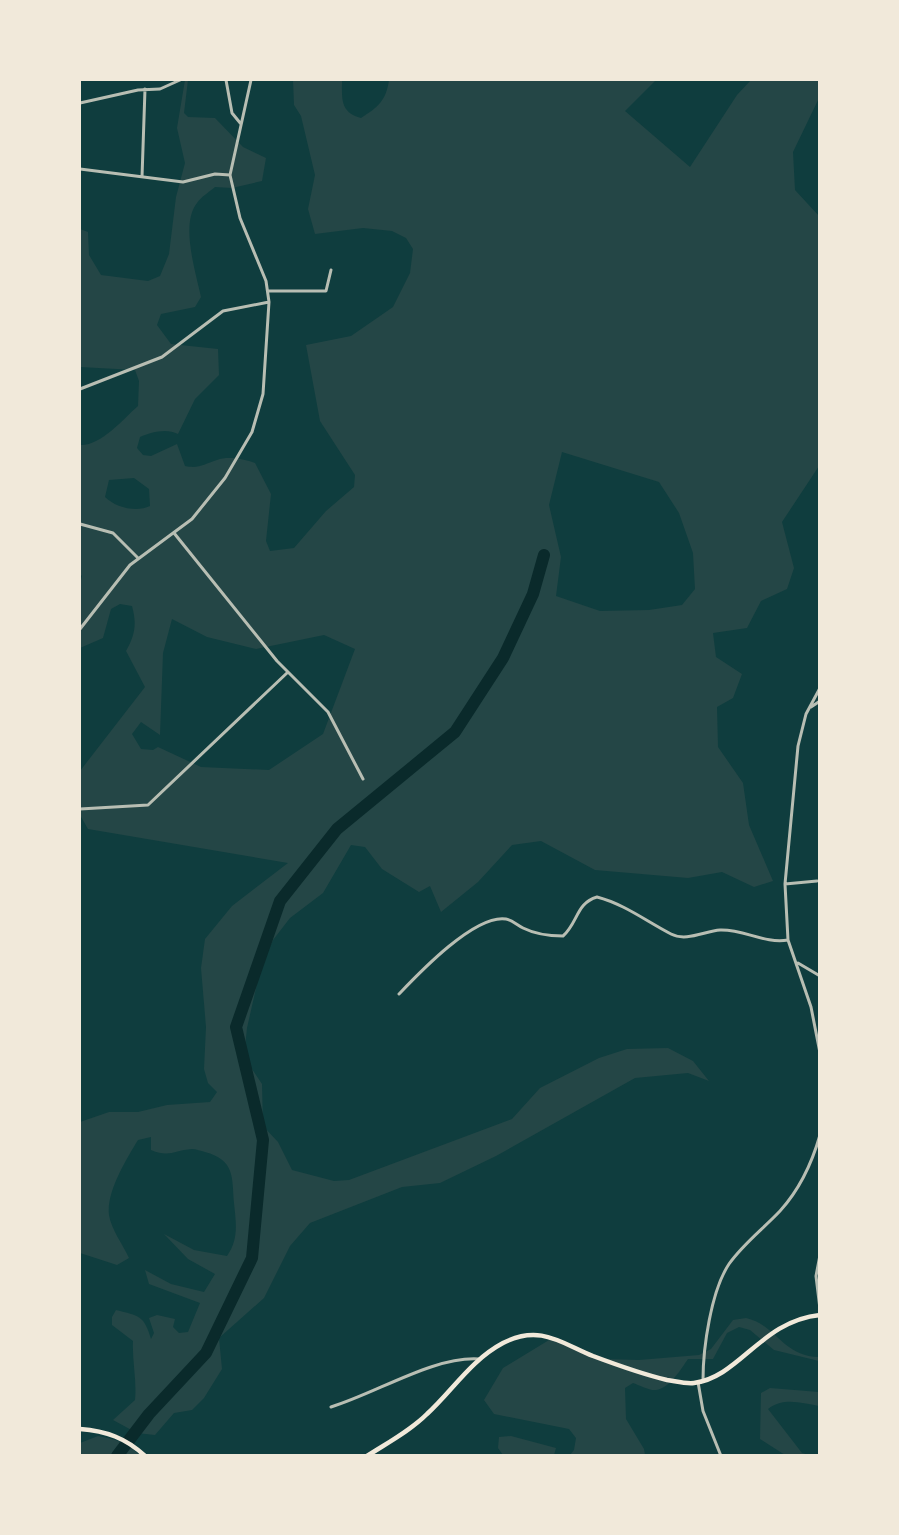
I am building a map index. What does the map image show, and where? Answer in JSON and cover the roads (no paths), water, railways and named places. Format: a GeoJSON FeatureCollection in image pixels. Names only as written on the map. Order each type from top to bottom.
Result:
{"type":"FeatureCollection","features":[{"type":"Feature","properties":{"kind":"main road"},"geometry":{"type":"LineString","coordinates":[[367,1455],[427,1414],[481,1359],[509,1341],[536,1335],[563,1340],[591,1355],[680,1383],[701,1381],[732,1365],[766,1335],[799,1318],[819,1315]]}},
{"type":"Feature","properties":{"kind":"main road"},"geometry":{"type":"LineString","coordinates":[[80,1429],[124,1439],[145,1455]]}},
{"type":"Feature","properties":{"kind":"street"},"geometry":{"type":"LineString","coordinates":[[80,102],[146,89],[160,89],[180,80]]}},
{"type":"Feature","properties":{"kind":"street"},"geometry":{"type":"LineString","coordinates":[[226,80],[232,113],[241,124]]}},
{"type":"Feature","properties":{"kind":"street"},"geometry":{"type":"LineString","coordinates":[[80,629],[138,558],[192,519],[225,478],[252,432],[263,394],[269,302],[268,291],[240,218],[230,175],[251,80]]}},
{"type":"Feature","properties":{"kind":"street"},"geometry":{"type":"LineString","coordinates":[[142,177],[146,89]]}},
{"type":"Feature","properties":{"kind":"street"},"geometry":{"type":"LineString","coordinates":[[80,169],[183,182],[215,174],[230,175]]}},
{"type":"Feature","properties":{"kind":"street"},"geometry":{"type":"LineString","coordinates":[[268,291],[326,291],[331,270]]}},
{"type":"Feature","properties":{"kind":"street"},"geometry":{"type":"LineString","coordinates":[[80,389],[162,357],[207,320],[224,311],[269,302]]}},
{"type":"Feature","properties":{"kind":"street"},"geometry":{"type":"LineString","coordinates":[[80,524],[113,533],[138,558]]}},
{"type":"Feature","properties":{"kind":"street"},"geometry":{"type":"LineString","coordinates":[[174,532],[288,672],[328,712],[363,779]]}},
{"type":"Feature","properties":{"kind":"street"},"geometry":{"type":"LineString","coordinates":[[80,809],[148,805],[288,672]]}},
{"type":"Feature","properties":{"kind":"street"},"geometry":{"type":"LineString","coordinates":[[819,688],[798,746],[785,884],[788,940],[811,1007],[819,1053]]}},
{"type":"Feature","properties":{"kind":"street"},"geometry":{"type":"LineString","coordinates":[[810,708],[819,701]]}},
{"type":"Feature","properties":{"kind":"street"},"geometry":{"type":"LineString","coordinates":[[785,884],[817,881]]}},
{"type":"Feature","properties":{"kind":"street"},"geometry":{"type":"LineString","coordinates":[[399,994],[451,944],[471,931],[500,919],[509,920],[538,934],[563,936],[568,931],[580,906],[587,900],[597,897],[633,913],[672,935],[683,936],[721,930],[762,939],[788,940]]}},
{"type":"Feature","properties":{"kind":"street"},"geometry":{"type":"LineString","coordinates":[[796,962],[819,976]]}},
{"type":"Feature","properties":{"kind":"street"},"geometry":{"type":"LineString","coordinates":[[721,1455],[703,1411],[701,1381],[709,1328],[719,1286],[728,1266],[796,1191],[810,1166],[819,1135]]}},
{"type":"Feature","properties":{"kind":"street"},"geometry":{"type":"LineString","coordinates":[[819,1255],[816,1276],[819,1308]]}},
{"type":"Feature","properties":{"kind":"street"},"geometry":{"type":"LineString","coordinates":[[332,1407],[364,1397],[447,1360],[481,1359]]}},
{"type":"Feature","properties":{"kind":"waterway"},"geometry":{"type":"LineString","coordinates":[[117,1456],[149,1414],[206,1353],[252,1258],[263,1140],[236,1027],[280,901],[337,829],[455,732],[503,658],[533,594],[544,555]]}}]}
